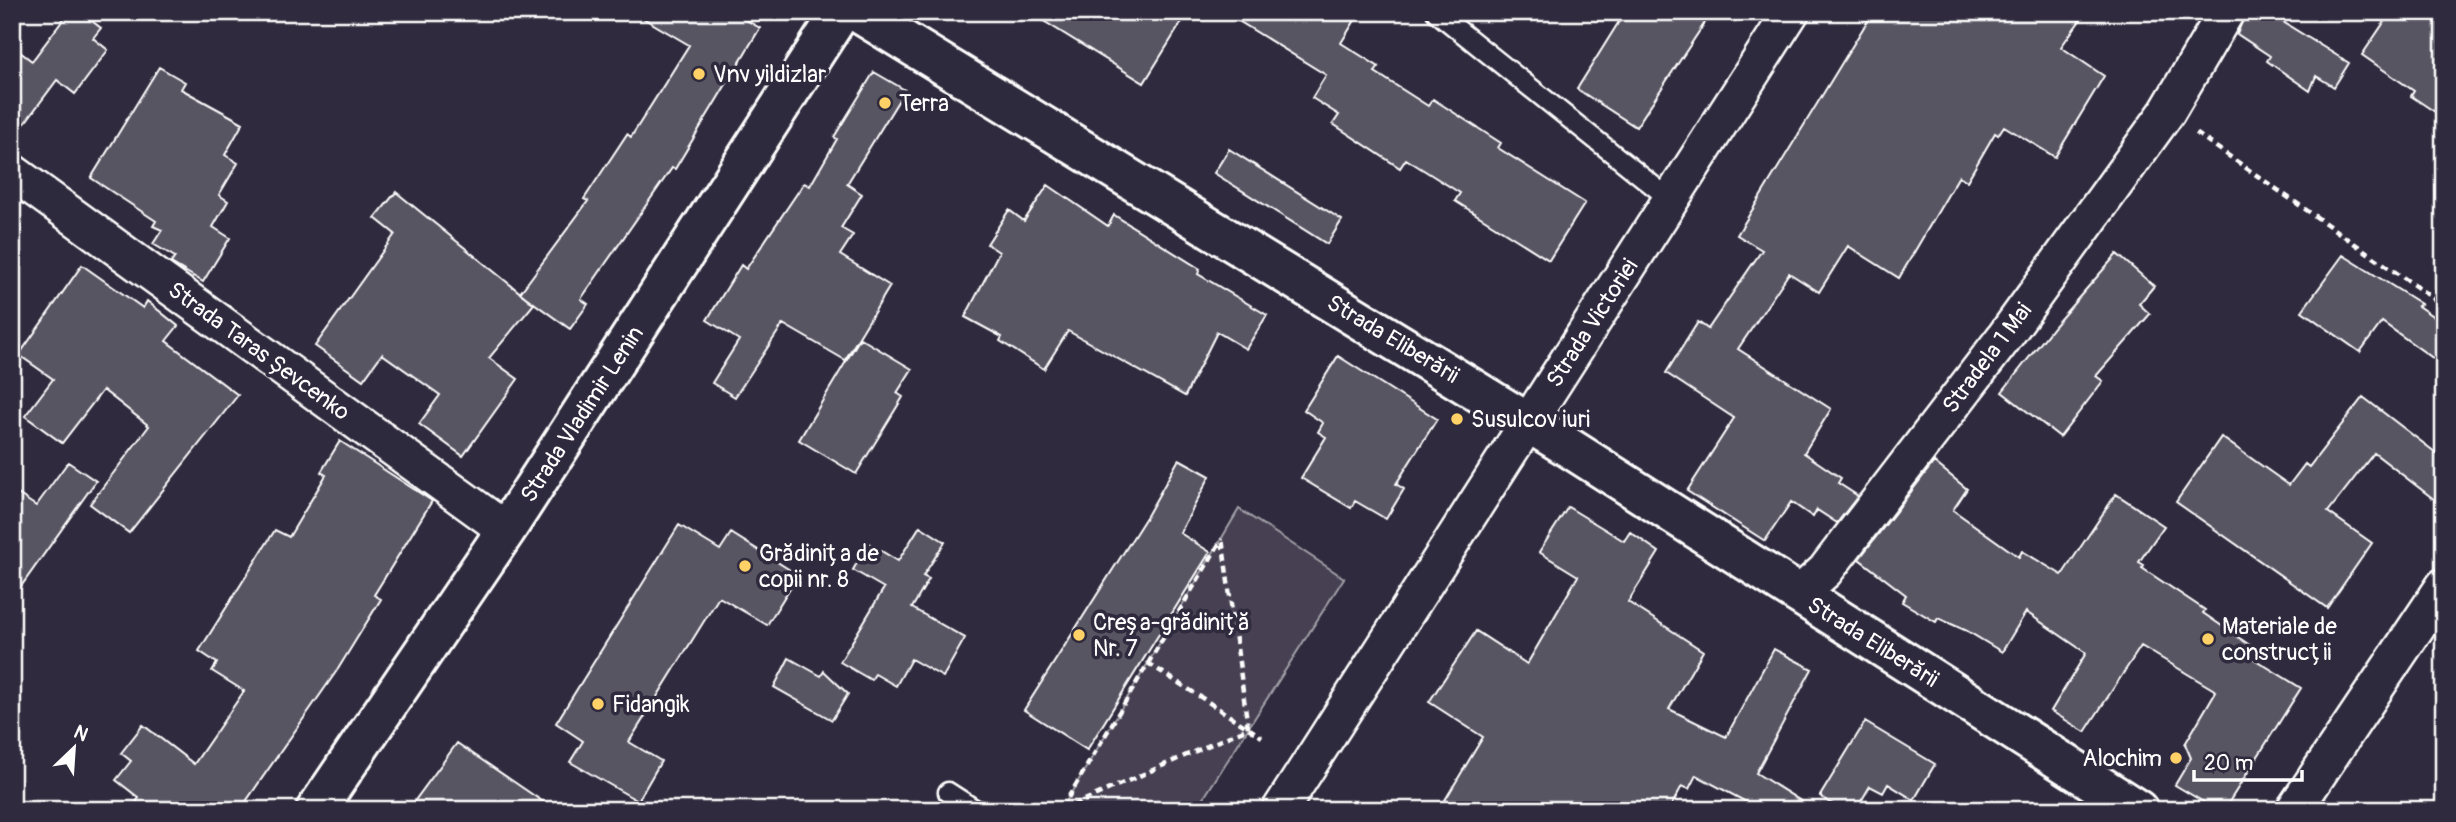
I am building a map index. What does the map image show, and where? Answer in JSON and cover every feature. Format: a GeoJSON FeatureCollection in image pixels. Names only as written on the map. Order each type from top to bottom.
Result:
{"type":"FeatureCollection","features":[{"type":"Feature","properties":{"kind":"main road","name":"Strada Vladimir Lenin"},"geometry":{"type":"LineString","coordinates":[[316,810],[506,530],[841,12]]}},
{"type":"Feature","properties":{"kind":"main road","name":"Strada Eliberării"},"geometry":{"type":"LineString","coordinates":[[857,12],[1528,422],[2138,810]]}},
{"type":"Feature","properties":{"kind":"street","name":"Strada Victoriei"},"geometry":{"type":"LineString","coordinates":[[1280,810],[1791,12]]}},
{"type":"Feature","properties":{"kind":"street","name":"Stradela 1 Mai"},"geometry":{"type":"LineString","coordinates":[[1798,595],[1825,571],[1927,438],[2167,112],[2226,12]]}},
{"type":"Feature","properties":{"kind":"street","name":"Strada Taras Șevcenko"},"geometry":{"type":"LineString","coordinates":[[12,172],[506,530]]}},
{"type":"Feature","properties":{"kind":"street"},"geometry":{"type":"LineString","coordinates":[[2294,810],[2444,586]]}},
{"type":"Feature","properties":{"kind":"lane"},"geometry":{"type":"LineString","coordinates":[[1436,12],[1671,200]]}},
{"type":"Feature","properties":{"kind":"lane"},"geometry":{"type":"LineString","coordinates":[[948,792],[976,810]]}},
{"type":"Feature","properties":{"kind":"path"},"geometry":{"type":"LineString","coordinates":[[2167,112],[2444,306]]}},
{"type":"Feature","properties":{"kind":"path"},"geometry":{"type":"LineString","coordinates":[[1062,810],[1222,538],[1248,728]]}},
{"type":"Feature","properties":{"kind":"path"},"geometry":{"type":"LineString","coordinates":[[1148,663],[1262,737]]}},
{"type":"Feature","properties":{"kind":"path"},"geometry":{"type":"LineString","coordinates":[[1062,810],[1248,728]]}},
{"type":"Feature","properties":{"kind":"shaded area"},"geometry":{"type":"Polygon","coordinates":[[[1239,509],[1344,578],[1196,810],[1061,810],[1239,509]]]}},
{"type":"Feature","properties":{"kind":"building"},"geometry":{"type":"Polygon","coordinates":[[[69,12],[80,12],[101,28],[93,38],[108,50],[75,94],[57,80],[12,140],[12,46],[32,61],[69,12]]]}},
{"type":"Feature","properties":{"kind":"building"},"geometry":{"type":"Polygon","coordinates":[[[633,12],[732,12],[760,28],[675,169],[672,168],[581,299],[588,304],[570,329],[520,293],[588,201],[584,199],[627,134],[631,137],[689,45],[633,12]]]}},
{"type":"Feature","properties":{"kind":"building"},"geometry":{"type":"Polygon","coordinates":[[[1029,12],[1188,12],[1144,83],[1029,12]]]}},
{"type":"Feature","properties":{"kind":"building"},"geometry":{"type":"Polygon","coordinates":[[[1224,12],[1360,12],[1341,43],[1379,67],[1375,72],[1428,106],[1433,99],[1501,143],[1498,148],[1585,203],[1549,260],[1455,201],[1460,193],[1406,159],[1400,168],[1333,124],[1339,115],[1312,98],[1326,75],[1224,12]]]}},
{"type":"Feature","properties":{"kind":"building"},"geometry":{"type":"Polygon","coordinates":[[[1625,12],[1712,12],[1636,127],[1577,89],[1625,12]]]}},
{"type":"Feature","properties":{"kind":"building"},"geometry":{"type":"Polygon","coordinates":[[[1873,12],[2086,12],[2061,47],[2104,76],[2055,157],[2004,126],[1998,135],[1995,133],[1967,181],[1959,176],[1899,278],[1848,246],[1819,292],[1789,273],[1738,349],[1831,409],[1804,453],[1841,478],[1838,483],[1858,496],[1837,523],[1817,510],[1813,517],[1791,502],[1765,541],[1687,491],[1734,418],[1666,373],[1698,322],[1708,329],[1762,250],[1737,235],[1873,12]]]}},
{"type":"Feature","properties":{"kind":"building"},"geometry":{"type":"Polygon","coordinates":[[[2246,12],[2267,12],[2349,63],[2334,87],[2316,76],[2310,91],[2267,61],[2270,56],[2237,34],[2246,12]]]}},
{"type":"Feature","properties":{"kind":"building"},"geometry":{"type":"Polygon","coordinates":[[[2391,12],[2429,12],[2444,23],[2444,118],[2411,96],[2414,91],[2362,55],[2391,12]]]}},
{"type":"Feature","properties":{"kind":"building"},"geometry":{"type":"Polygon","coordinates":[[[159,67],[185,82],[181,89],[243,123],[225,155],[238,163],[219,195],[228,201],[213,227],[230,238],[203,282],[171,263],[175,257],[153,244],[162,230],[153,226],[156,221],[91,178],[159,67]]]}},
{"type":"Feature","properties":{"kind":"building"},"geometry":{"type":"Polygon","coordinates":[[[874,72],[905,90],[847,184],[862,194],[841,228],[853,235],[840,255],[890,286],[845,360],[783,324],[735,397],[712,383],[739,340],[707,320],[741,265],[746,269],[804,183],[810,186],[837,139],[834,137],[874,72]]]}},
{"type":"Feature","properties":{"kind":"building"},"geometry":{"type":"Polygon","coordinates":[[[1229,149],[1342,220],[1327,244],[1214,173],[1229,149]]]}},
{"type":"Feature","properties":{"kind":"building"},"geometry":{"type":"Polygon","coordinates":[[[1048,185],[1108,226],[1114,215],[1200,269],[1198,274],[1267,315],[1246,349],[1217,332],[1185,396],[1068,331],[1044,369],[1000,341],[1002,337],[965,317],[999,252],[987,244],[1009,210],[1024,221],[1048,185]]]}},
{"type":"Feature","properties":{"kind":"building"},"geometry":{"type":"Polygon","coordinates":[[[396,192],[534,304],[489,358],[518,379],[463,456],[419,424],[440,395],[382,354],[363,380],[315,346],[395,234],[375,218],[396,192]]]}},
{"type":"Feature","properties":{"kind":"building"},"geometry":{"type":"Polygon","coordinates":[[[2117,254],[2154,286],[2139,304],[2150,314],[2096,376],[2103,381],[2060,437],[2002,392],[2054,326],[2117,254]]]}},
{"type":"Feature","properties":{"kind":"building"},"geometry":{"type":"Polygon","coordinates":[[[2343,255],[2421,304],[2418,306],[2444,324],[2444,366],[2382,322],[2360,352],[2302,311],[2343,255]]]}},
{"type":"Feature","properties":{"kind":"building"},"geometry":{"type":"Polygon","coordinates":[[[82,265],[143,308],[147,301],[178,326],[166,341],[238,395],[129,533],[90,504],[149,426],[103,390],[62,443],[25,416],[53,379],[19,355],[82,265]]]}},
{"type":"Feature","properties":{"kind":"building"},"geometry":{"type":"Polygon","coordinates":[[[860,338],[912,369],[897,393],[903,397],[856,474],[799,440],[860,338]]]}},
{"type":"Feature","properties":{"kind":"building"},"geometry":{"type":"Polygon","coordinates":[[[1338,356],[1437,419],[1396,484],[1404,489],[1386,519],[1355,501],[1351,508],[1301,478],[1326,437],[1318,432],[1323,423],[1304,410],[1338,356]]]}},
{"type":"Feature","properties":{"kind":"building"},"geometry":{"type":"Polygon","coordinates":[[[2363,397],[2444,459],[2444,507],[2374,453],[2328,512],[2372,543],[2327,608],[2176,502],[2221,437],[2289,485],[2305,464],[2309,467],[2363,397]]]}},
{"type":"Feature","properties":{"kind":"building"},"geometry":{"type":"Polygon","coordinates":[[[340,441],[432,501],[374,595],[381,599],[338,669],[240,810],[130,810],[139,798],[116,780],[131,761],[121,753],[143,725],[194,764],[244,691],[212,671],[217,663],[199,651],[275,530],[289,537],[326,475],[321,472],[340,441]]]}},
{"type":"Feature","properties":{"kind":"building"},"geometry":{"type":"Polygon","coordinates":[[[1179,459],[1210,476],[1180,533],[1210,552],[1087,750],[1024,710],[1148,514],[1179,459]]]}},
{"type":"Feature","properties":{"kind":"building"},"geometry":{"type":"Polygon","coordinates":[[[68,462],[96,481],[12,599],[12,490],[36,506],[68,462]]]}},
{"type":"Feature","properties":{"kind":"building"},"geometry":{"type":"Polygon","coordinates":[[[1934,462],[1967,489],[1953,510],[2019,557],[2022,551],[2062,575],[2116,494],[2164,526],[2139,562],[2144,565],[2142,568],[2205,610],[2203,613],[2251,646],[2246,654],[2301,688],[2224,810],[2217,810],[2175,785],[2191,758],[2185,744],[2216,691],[2141,646],[2085,732],[2051,711],[2086,653],[2026,612],[2002,652],[1967,631],[1938,618],[1936,622],[1902,602],[1906,595],[1859,559],[1934,462]]]}},
{"type":"Feature","properties":{"kind":"building"},"geometry":{"type":"Polygon","coordinates":[[[1568,507],[1624,541],[1630,532],[1659,552],[1628,602],[1703,651],[1669,709],[1726,737],[1774,649],[1812,669],[1756,773],[1815,810],[1761,810],[1696,775],[1689,789],[1682,786],[1669,810],[1439,810],[1483,737],[1429,702],[1476,631],[1527,664],[1578,576],[1539,552],[1568,507]]]}},
{"type":"Feature","properties":{"kind":"building"},"geometry":{"type":"Polygon","coordinates":[[[679,525],[720,550],[731,533],[798,575],[767,625],[719,597],[629,742],[661,761],[638,801],[570,762],[583,741],[556,723],[679,525]]]}},
{"type":"Feature","properties":{"kind":"building"},"geometry":{"type":"Polygon","coordinates":[[[920,526],[945,542],[923,576],[929,579],[912,608],[965,638],[943,677],[911,659],[896,686],[875,674],[871,680],[840,662],[884,588],[853,570],[868,543],[898,561],[920,526]]]}},
{"type":"Feature","properties":{"kind":"building"},"geometry":{"type":"Polygon","coordinates":[[[789,658],[821,676],[824,671],[848,694],[832,720],[774,687],[789,658]]]}},
{"type":"Feature","properties":{"kind":"building"},"geometry":{"type":"Polygon","coordinates":[[[1865,722],[1935,764],[1914,800],[1888,784],[1883,793],[1870,786],[1856,810],[1842,810],[1820,796],[1865,722]]]}},
{"type":"Feature","properties":{"kind":"building"},"geometry":{"type":"Polygon","coordinates":[[[457,743],[555,810],[408,810],[457,743]]]}},
{"type":"Feature","properties":{"kind":"place","name":"Vnv yildizlar"},"geometry":{"type":"Point","coordinates":[699,74]}},
{"type":"Feature","properties":{"kind":"place","name":"Terra"},"geometry":{"type":"Point","coordinates":[885,103]}},
{"type":"Feature","properties":{"kind":"place","name":"Susulcov iuri"},"geometry":{"type":"Point","coordinates":[1457,419]}},
{"type":"Feature","properties":{"kind":"place","name":"Grădinița de copii nr. 8"},"geometry":{"type":"Point","coordinates":[745,566]}},
{"type":"Feature","properties":{"kind":"place","name":"Creșa-grădiniță Nr. 7"},"geometry":{"type":"Point","coordinates":[1079,635]}},
{"type":"Feature","properties":{"kind":"place","name":"Materiale de construcții"},"geometry":{"type":"Point","coordinates":[2208,639]}},
{"type":"Feature","properties":{"kind":"place","name":"Fidangik"},"geometry":{"type":"Point","coordinates":[598,704]}},
{"type":"Feature","properties":{"kind":"place","name":"Alochim"},"geometry":{"type":"Point","coordinates":[2176,758]}}]}
